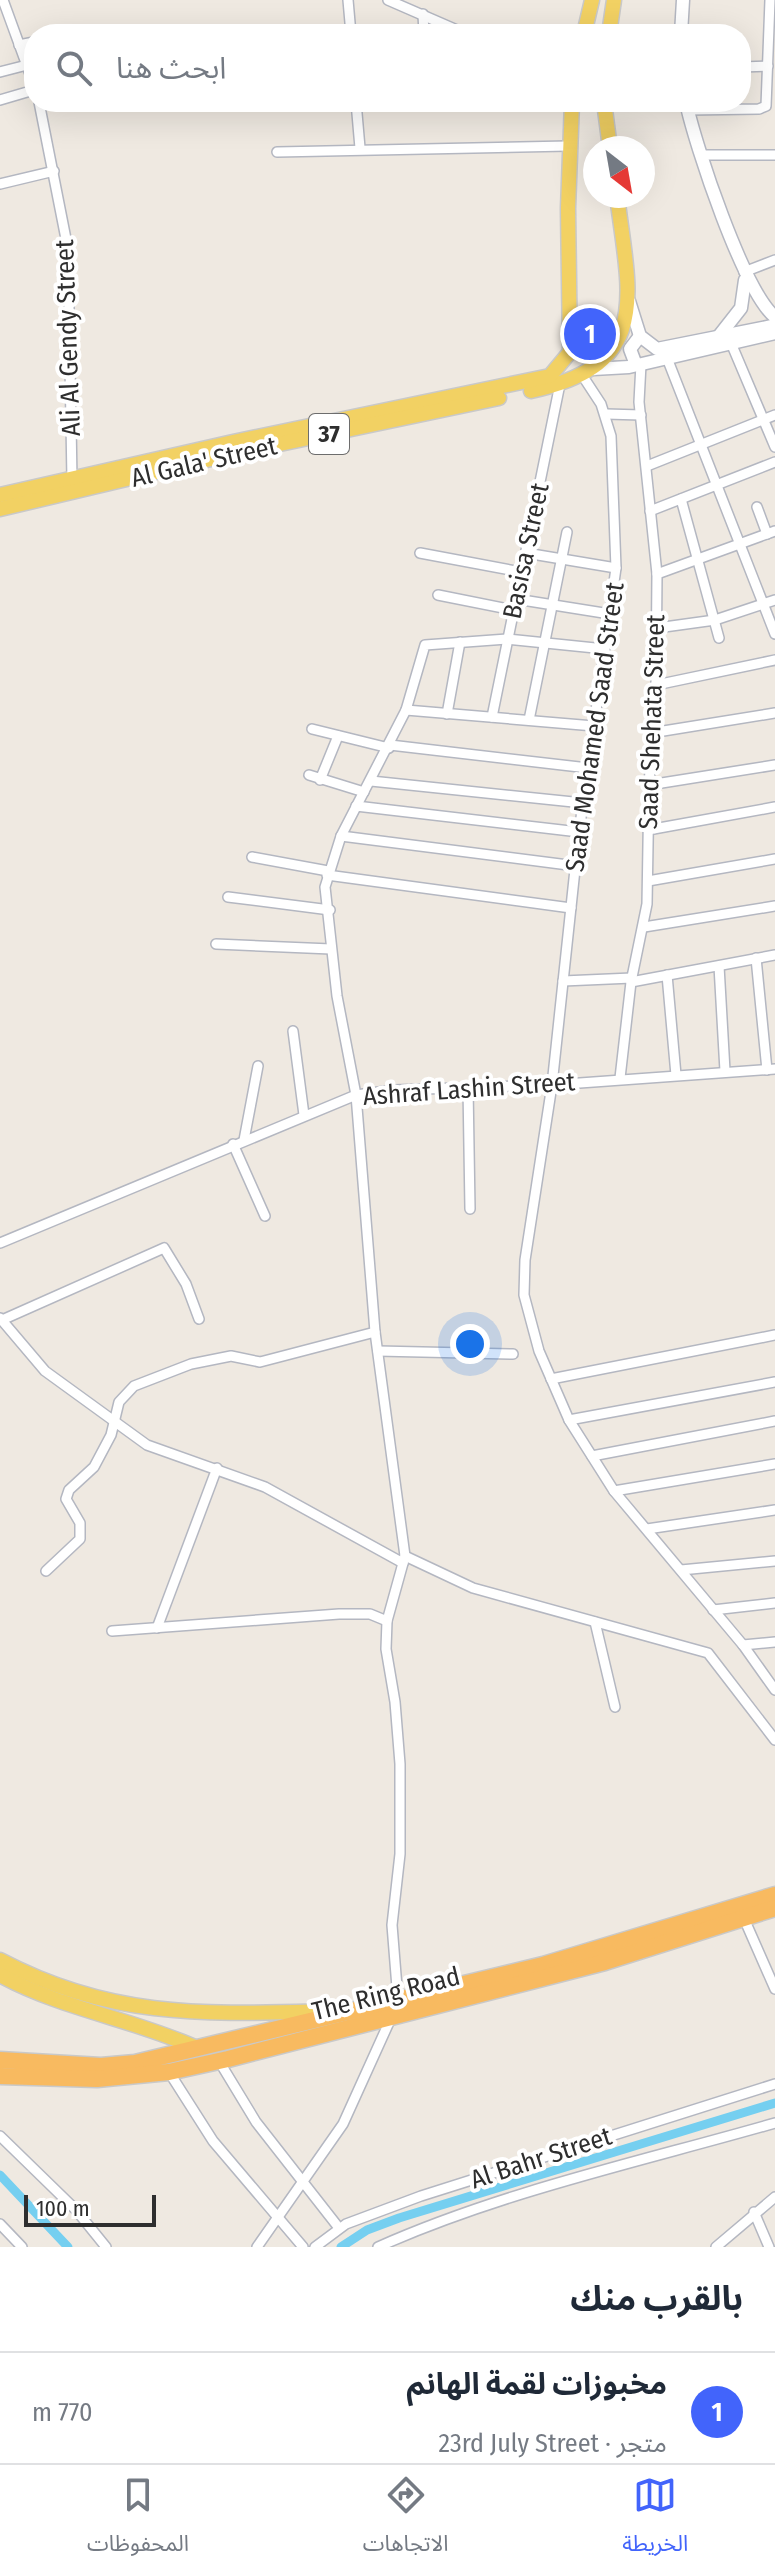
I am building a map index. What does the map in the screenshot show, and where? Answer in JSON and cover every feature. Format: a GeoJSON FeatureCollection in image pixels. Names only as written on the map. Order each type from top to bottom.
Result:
{"type":"FeatureCollection","features":[{"type":"Feature","properties":{"kind":"highway","name":"The Ring Road"},"geometry":{"type":"LineString","coordinates":[[0,2076],[97,2079],[169,2072],[219,2061],[605,1962],[742,1913],[775,1895]]}},
{"type":"Feature","properties":{"kind":"highway","name":"The Ring Road"},"geometry":{"type":"LineString","coordinates":[[0,2060],[101,2066],[135,2063],[543,1965],[742,1913],[775,1908]]}},
{"type":"Feature","properties":{"kind":"main road"},"geometry":{"type":"LineString","coordinates":[[586,24],[592,0]]}},
{"type":"Feature","properties":{"kind":"main road"},"geometry":{"type":"LineString","coordinates":[[610,24],[614,0]]}},
{"type":"Feature","properties":{"kind":"main road","name":"37"},"geometry":{"type":"LineString","coordinates":[[571,112],[568,146],[571,337]]}},
{"type":"Feature","properties":{"kind":"main road"},"geometry":{"type":"LineString","coordinates":[[605,112],[608,136]]}},
{"type":"Feature","properties":{"kind":"main road"},"geometry":{"type":"LineString","coordinates":[[571,337],[591,346],[605,343],[628,308],[618,208]]}},
{"type":"Feature","properties":{"kind":"main road","name":"Al Gala' Street"},"geometry":{"type":"LineString","coordinates":[[0,509],[360,421],[560,384],[587,372],[619,341],[628,308]]}},
{"type":"Feature","properties":{"kind":"main road","name":"Al Gala' Street"},"geometry":{"type":"LineString","coordinates":[[0,495],[543,380],[564,363],[571,337]]}},
{"type":"Feature","properties":{"kind":"main road","name":"The Ring Road"},"geometry":{"type":"LineString","coordinates":[[0,1960],[40,1986],[197,2048]]}},
{"type":"Feature","properties":{"kind":"main road","name":"The Ring Road"},"geometry":{"type":"LineString","coordinates":[[0,1975],[163,2012],[357,2010]]}},
{"type":"Feature","properties":{"kind":"street"},"geometry":{"type":"LineString","coordinates":[[348,0],[350,24]]}},
{"type":"Feature","properties":{"kind":"street"},"geometry":{"type":"LineString","coordinates":[[388,0],[444,24]]}},
{"type":"Feature","properties":{"kind":"street"},"geometry":{"type":"LineString","coordinates":[[682,24],[683,0]]}},
{"type":"Feature","properties":{"kind":"street"},"geometry":{"type":"LineString","coordinates":[[751,109],[762,109],[767,104],[770,0]]}},
{"type":"Feature","properties":{"kind":"street"},"geometry":{"type":"LineString","coordinates":[[4,4],[24,58]]}},
{"type":"Feature","properties":{"kind":"street"},"geometry":{"type":"LineString","coordinates":[[423,14],[424,24]]}},
{"type":"Feature","properties":{"kind":"street"},"geometry":{"type":"LineString","coordinates":[[19,45],[24,44]]}},
{"type":"Feature","properties":{"kind":"street"},"geometry":{"type":"LineString","coordinates":[[0,72],[24,66]]}},
{"type":"Feature","properties":{"kind":"street"},"geometry":{"type":"LineString","coordinates":[[751,67],[768,66]]}},
{"type":"Feature","properties":{"kind":"street"},"geometry":{"type":"LineString","coordinates":[[0,100],[24,91]]}},
{"type":"Feature","properties":{"kind":"street","name":"Ali Al Gendy Street"},"geometry":{"type":"LineString","coordinates":[[41,112],[54,171],[71,289],[72,480]]}},
{"type":"Feature","properties":{"kind":"street"},"geometry":{"type":"LineString","coordinates":[[357,112],[360,148]]}},
{"type":"Feature","properties":{"kind":"street"},"geometry":{"type":"LineString","coordinates":[[689,112],[744,272],[760,303],[775,317]]}},
{"type":"Feature","properties":{"kind":"street"},"geometry":{"type":"LineString","coordinates":[[277,152],[568,146]]}},
{"type":"Feature","properties":{"kind":"street"},"geometry":{"type":"LineString","coordinates":[[703,155],[775,155]]}},
{"type":"Feature","properties":{"kind":"street"},"geometry":{"type":"LineString","coordinates":[[0,184],[54,171]]}},
{"type":"Feature","properties":{"kind":"street"},"geometry":{"type":"LineString","coordinates":[[744,272],[775,260]]}},
{"type":"Feature","properties":{"kind":"street"},"geometry":{"type":"LineString","coordinates":[[719,337],[741,308],[744,272]]}},
{"type":"Feature","properties":{"kind":"street"},"geometry":{"type":"LineString","coordinates":[[628,308],[640,336],[657,349],[775,325]]}},
{"type":"Feature","properties":{"kind":"street","name":"Al Gala' Street"},"geometry":{"type":"LineString","coordinates":[[587,372],[667,358],[775,333]]}},
{"type":"Feature","properties":{"kind":"street"},"geometry":{"type":"LineString","coordinates":[[638,364],[630,349],[640,336]]}},
{"type":"Feature","properties":{"kind":"street"},"geometry":{"type":"LineString","coordinates":[[731,343],[775,447]]}},
{"type":"Feature","properties":{"kind":"street"},"geometry":{"type":"LineString","coordinates":[[667,358],[775,634]]}},
{"type":"Feature","properties":{"kind":"street","name":"Saad Shehata Street"},"geometry":{"type":"LineString","coordinates":[[620,1078],[631,980],[644,927],[651,733],[656,685],[657,574],[638,364]]}},
{"type":"Feature","properties":{"kind":"street","name":"Saad Mohamed Saad Street"},"geometry":{"type":"LineString","coordinates":[[587,372],[606,414],[613,447],[616,568],[579,832],[552,1085],[525,1260],[524,1295],[527,1315],[569,1420],[614,1491],[772,1680],[775,1690]]}},
{"type":"Feature","properties":{"kind":"street","name":"Basisa Street"},"geometry":{"type":"LineString","coordinates":[[492,717],[560,384]]}},
{"type":"Feature","properties":{"kind":"street"},"geometry":{"type":"LineString","coordinates":[[606,414],[641,415]]}},
{"type":"Feature","properties":{"kind":"street"},"geometry":{"type":"LineString","coordinates":[[647,466],[775,415]]}},
{"type":"Feature","properties":{"kind":"street"},"geometry":{"type":"LineString","coordinates":[[650,511],[775,462]]}},
{"type":"Feature","properties":{"kind":"street"},"geometry":{"type":"LineString","coordinates":[[681,499],[719,638]]}},
{"type":"Feature","properties":{"kind":"street"},"geometry":{"type":"LineString","coordinates":[[657,574],[772,534],[757,507]]}},
{"type":"Feature","properties":{"kind":"street"},"geometry":{"type":"LineString","coordinates":[[529,720],[567,532]]}},
{"type":"Feature","properties":{"kind":"street"},"geometry":{"type":"LineString","coordinates":[[420,553],[521,572]]}},
{"type":"Feature","properties":{"kind":"street"},"geometry":{"type":"LineString","coordinates":[[526,553],[616,568]]}},
{"type":"Feature","properties":{"kind":"street"},"geometry":{"type":"LineString","coordinates":[[438,595],[514,605],[552,605],[610,614]]}},
{"type":"Feature","properties":{"kind":"street"},"geometry":{"type":"LineString","coordinates":[[657,628],[715,620],[775,600]]}},
{"type":"Feature","properties":{"kind":"street"},"geometry":{"type":"LineString","coordinates":[[398,2000],[392,1925],[400,1854],[400,1764],[386,1649],[387,1621],[404,1560],[375,1332],[356,1095],[331,949],[328,873],[341,836],[406,710],[423,647],[429,643],[507,639],[605,649]]}},
{"type":"Feature","properties":{"kind":"street"},"geometry":{"type":"LineString","coordinates":[[447,714],[460,642]]}},
{"type":"Feature","properties":{"kind":"street"},"geometry":{"type":"LineString","coordinates":[[656,685],[775,660]]}},
{"type":"Feature","properties":{"kind":"street"},"geometry":{"type":"LineString","coordinates":[[406,710],[594,726]]}},
{"type":"Feature","properties":{"kind":"street"},"geometry":{"type":"LineString","coordinates":[[651,733],[775,713]]}},
{"type":"Feature","properties":{"kind":"street"},"geometry":{"type":"LineString","coordinates":[[312,729],[390,746],[588,768]]}},
{"type":"Feature","properties":{"kind":"street"},"geometry":{"type":"LineString","coordinates":[[320,780],[338,736]]}},
{"type":"Feature","properties":{"kind":"street"},"geometry":{"type":"LineString","coordinates":[[649,785],[775,765]]}},
{"type":"Feature","properties":{"kind":"street"},"geometry":{"type":"LineString","coordinates":[[309,775],[364,792]]}},
{"type":"Feature","properties":{"kind":"street"},"geometry":{"type":"LineString","coordinates":[[371,781],[583,803]]}},
{"type":"Feature","properties":{"kind":"street"},"geometry":{"type":"LineString","coordinates":[[356,806],[579,832]]}},
{"type":"Feature","properties":{"kind":"street"},"geometry":{"type":"LineString","coordinates":[[648,830],[775,807]]}},
{"type":"Feature","properties":{"kind":"street"},"geometry":{"type":"LineString","coordinates":[[341,836],[576,866]]}},
{"type":"Feature","properties":{"kind":"street"},"geometry":{"type":"LineString","coordinates":[[252,857],[328,873],[571,908]]}},
{"type":"Feature","properties":{"kind":"street"},"geometry":{"type":"LineString","coordinates":[[648,881],[775,859]]}},
{"type":"Feature","properties":{"kind":"street"},"geometry":{"type":"LineString","coordinates":[[228,897],[330,910]]}},
{"type":"Feature","properties":{"kind":"street"},"geometry":{"type":"LineString","coordinates":[[644,927],[775,906]]}},
{"type":"Feature","properties":{"kind":"street"},"geometry":{"type":"LineString","coordinates":[[216,944],[331,949]]}},
{"type":"Feature","properties":{"kind":"street"},"geometry":{"type":"LineString","coordinates":[[563,981],[631,980],[775,955]]}},
{"type":"Feature","properties":{"kind":"street"},"geometry":{"type":"LineString","coordinates":[[756,958],[771,1070]]}},
{"type":"Feature","properties":{"kind":"street"},"geometry":{"type":"LineString","coordinates":[[719,966],[725,1071]]}},
{"type":"Feature","properties":{"kind":"street"},"geometry":{"type":"LineString","coordinates":[[667,975],[676,1075]]}},
{"type":"Feature","properties":{"kind":"street"},"geometry":{"type":"LineString","coordinates":[[293,1031],[304,1115]]}},
{"type":"Feature","properties":{"kind":"street"},"geometry":{"type":"LineString","coordinates":[[244,1140],[258,1066]]}},
{"type":"Feature","properties":{"kind":"street","name":"Ashraf Lashin Street"},"geometry":{"type":"LineString","coordinates":[[0,1243],[356,1095],[394,1090],[552,1085],[771,1070]]}},
{"type":"Feature","properties":{"kind":"street"},"geometry":{"type":"LineString","coordinates":[[468,1087],[470,1209]]}},
{"type":"Feature","properties":{"kind":"street"},"geometry":{"type":"LineString","coordinates":[[233,1144],[265,1216]]}},
{"type":"Feature","properties":{"kind":"street"},"geometry":{"type":"LineString","coordinates":[[199,1319],[186,1284],[164,1248],[1,1319],[45,1371],[153,1448],[265,1487],[404,1560],[473,1588],[708,1653],[775,1740]]}},
{"type":"Feature","properties":{"kind":"street"},"geometry":{"type":"LineString","coordinates":[[46,1571],[80,1539],[80,1523],[66,1499],[69,1490],[94,1467],[111,1435],[119,1402],[127,1394],[158,1374],[231,1356],[260,1362],[375,1332]]}},
{"type":"Feature","properties":{"kind":"street"},"geometry":{"type":"LineString","coordinates":[[551,1379],[775,1335]]}},
{"type":"Feature","properties":{"kind":"street"},"geometry":{"type":"LineString","coordinates":[[378,1351],[513,1354]]}},
{"type":"Feature","properties":{"kind":"street"},"geometry":{"type":"LineString","coordinates":[[569,1420],[775,1382]]}},
{"type":"Feature","properties":{"kind":"street"},"geometry":{"type":"LineString","coordinates":[[592,1456],[775,1421]]}},
{"type":"Feature","properties":{"kind":"street"},"geometry":{"type":"LineString","coordinates":[[614,1491],[775,1464]]}},
{"type":"Feature","properties":{"kind":"street"},"geometry":{"type":"LineString","coordinates":[[157,1628],[217,1468]]}},
{"type":"Feature","properties":{"kind":"street"},"geometry":{"type":"LineString","coordinates":[[647,1529],[775,1510]]}},
{"type":"Feature","properties":{"kind":"street"},"geometry":{"type":"LineString","coordinates":[[681,1570],[775,1561]]}},
{"type":"Feature","properties":{"kind":"street"},"geometry":{"type":"LineString","coordinates":[[713,1610],[775,1603]]}},
{"type":"Feature","properties":{"kind":"street"},"geometry":{"type":"LineString","coordinates":[[112,1631],[339,1614],[370,1614],[387,1621]]}},
{"type":"Feature","properties":{"kind":"street"},"geometry":{"type":"LineString","coordinates":[[595,1622],[615,1707]]}},
{"type":"Feature","properties":{"kind":"street"},"geometry":{"type":"LineString","coordinates":[[743,1645],[775,1642]]}},
{"type":"Feature","properties":{"kind":"street"},"geometry":{"type":"LineString","coordinates":[[742,1913],[775,1989]]}},
{"type":"Feature","properties":{"kind":"street"},"geometry":{"type":"LineString","coordinates":[[257,2247],[343,2124],[391,2018]]}},
{"type":"Feature","properties":{"kind":"street"},"geometry":{"type":"LineString","coordinates":[[219,2061],[256,2122],[339,2228]]}},
{"type":"Feature","properties":{"kind":"street"},"geometry":{"type":"LineString","coordinates":[[169,2072],[198,2120],[303,2247]]}},
{"type":"Feature","properties":{"kind":"street","name":"Al Bahr Street"},"geometry":{"type":"LineString","coordinates":[[315,2247],[339,2228],[421,2196],[775,2084]]}},
{"type":"Feature","properties":{"kind":"street","name":"Al Bahr Street"},"geometry":{"type":"LineString","coordinates":[[378,2247],[425,2228],[568,2181],[775,2123]]}},
{"type":"Feature","properties":{"kind":"street"},"geometry":{"type":"LineString","coordinates":[[0,2136],[76,2210],[106,2247]]}},
{"type":"Feature","properties":{"kind":"street"},"geometry":{"type":"LineString","coordinates":[[716,2247],[775,2197]]}},
{"type":"Feature","properties":{"kind":"street"},"geometry":{"type":"LineString","coordinates":[[754,2212],[769,2247]]}},
{"type":"Feature","properties":{"kind":"street"},"geometry":{"type":"LineString","coordinates":[[0,2224],[22,2247]]}},
{"type":"Feature","properties":{"kind":"waterway"},"geometry":{"type":"LineString","coordinates":[[341,2247],[367,2230],[399,2218],[775,2103]]}},
{"type":"Feature","properties":{"kind":"waterway"},"geometry":{"type":"LineString","coordinates":[[0,2175],[68,2247]]}},
{"type":"Feature","properties":{"kind":"place","name":"مخبوزات لقمة الهانم"},"geometry":{"type":"Point","coordinates":[590,334]}}]}
